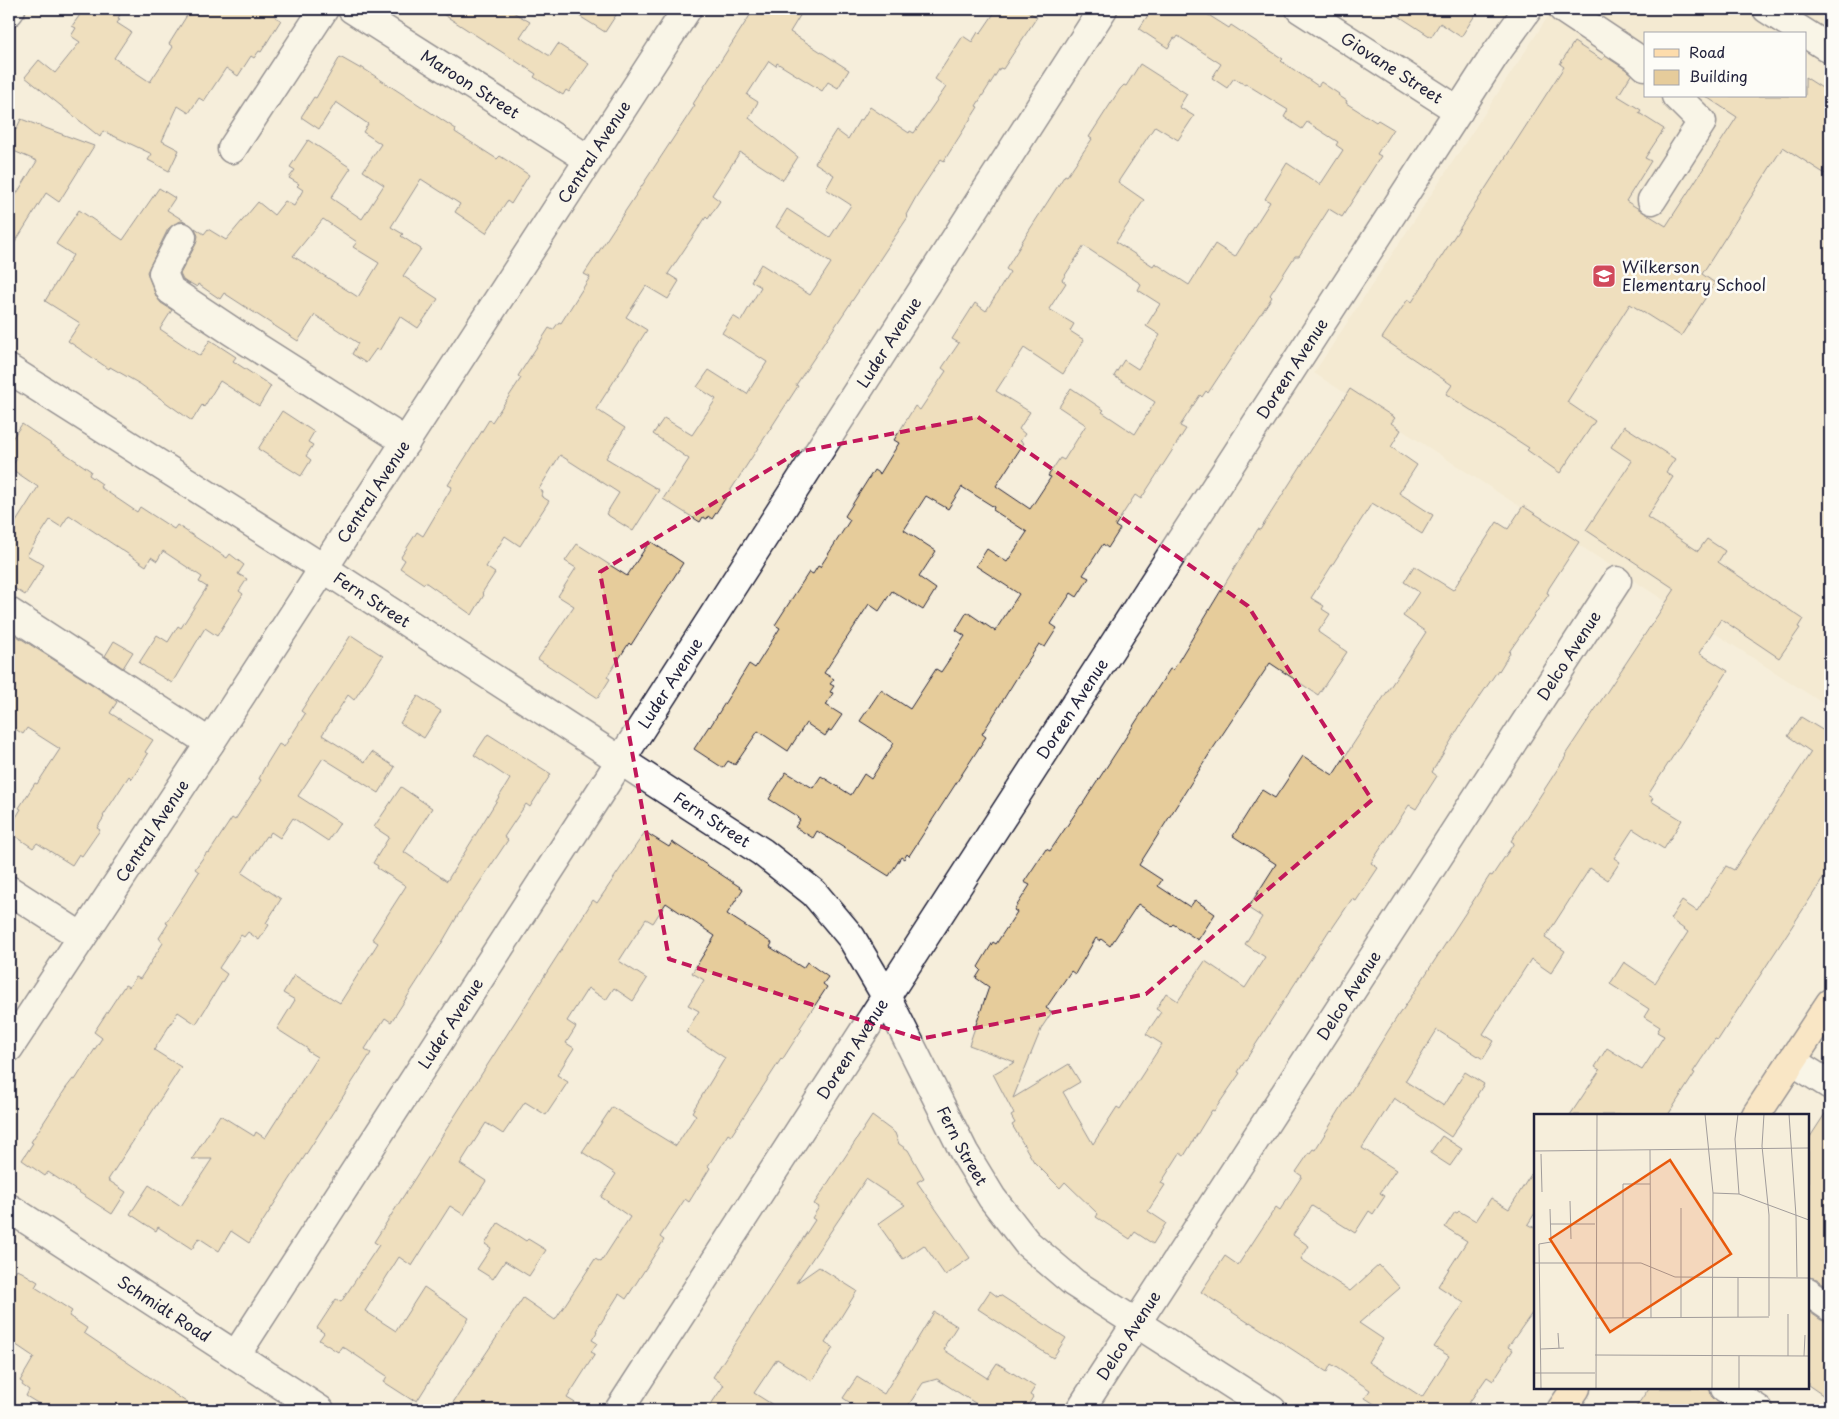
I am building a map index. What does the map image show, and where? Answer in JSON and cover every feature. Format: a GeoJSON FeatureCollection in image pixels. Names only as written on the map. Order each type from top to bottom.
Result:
{"type":"FeatureCollection","features":[{"type":"Feature","properties":{"kind":"main road"},"geometry":{"type":"LineString","coordinates":[[1757,1114],[1830,1003]]}},
{"type":"Feature","properties":{"kind":"main road"},"geometry":{"type":"LineString","coordinates":[[1561,1410],[1575,1389]]}},
{"type":"Feature","properties":{"kind":"street"},"geometry":{"type":"LineString","coordinates":[[232,149],[324,9]]}},
{"type":"Feature","properties":{"kind":"street","name":"Maroon Street"},"geometry":{"type":"LineString","coordinates":[[352,9],[588,159]]}},
{"type":"Feature","properties":{"kind":"street","name":"Central Avenue"},"geometry":{"type":"LineString","coordinates":[[9,1048],[210,743],[687,9]]}},
{"type":"Feature","properties":{"kind":"street","name":"Luder Avenue"},"geometry":{"type":"LineString","coordinates":[[236,1355],[1103,9]]}},
{"type":"Feature","properties":{"kind":"street","name":"Giovane Street"},"geometry":{"type":"LineString","coordinates":[[1300,9],[1458,111]]}},
{"type":"Feature","properties":{"kind":"street","name":"Doreen Avenue"},"geometry":{"type":"LineString","coordinates":[[619,1410],[1458,111],[1528,9]]}},
{"type":"Feature","properties":{"kind":"street"},"geometry":{"type":"LineString","coordinates":[[1563,9],[1638,59],[1644,65]]}},
{"type":"Feature","properties":{"kind":"street"},"geometry":{"type":"LineString","coordinates":[[1767,9],[1803,32]]}},
{"type":"Feature","properties":{"kind":"street"},"geometry":{"type":"LineString","coordinates":[[1806,34],[1830,49]]}},
{"type":"Feature","properties":{"kind":"street"},"geometry":{"type":"LineString","coordinates":[[1652,200],[1702,122],[1678,98]]}},
{"type":"Feature","properties":{"kind":"street"},"geometry":{"type":"LineString","coordinates":[[182,237],[163,272],[170,290],[406,442]]}},
{"type":"Feature","properties":{"kind":"street","name":"Fern Street"},"geometry":{"type":"LineString","coordinates":[[9,369],[324,568],[762,852],[814,893],[851,938],[886,998],[964,1152],[992,1198],[1027,1242],[1074,1284],[1137,1322],[1272,1410]]}},
{"type":"Feature","properties":{"kind":"street","name":"Delco Avenue"},"geometry":{"type":"LineString","coordinates":[[1080,1410],[1617,581]]}},
{"type":"Feature","properties":{"kind":"street"},"geometry":{"type":"LineString","coordinates":[[9,612],[210,743]]}},
{"type":"Feature","properties":{"kind":"street"},"geometry":{"type":"LineString","coordinates":[[9,890],[82,937]]}},
{"type":"Feature","properties":{"kind":"street"},"geometry":{"type":"LineString","coordinates":[[1792,1061],[1830,1085]]}},
{"type":"Feature","properties":{"kind":"street","name":"Schmidt Road"},"geometry":{"type":"LineString","coordinates":[[9,1208],[320,1410]]}},
{"type":"Feature","properties":{"kind":"street"},"geometry":{"type":"LineString","coordinates":[[1809,1293],[1830,1307]]}},
{"type":"Feature","properties":{"kind":"street"},"geometry":{"type":"LineString","coordinates":[[1727,1389],[1759,1410]]}},
{"type":"Feature","properties":{"kind":"highlighted area"},"geometry":{"type":"Polygon","coordinates":[[[978,417],[1248,606],[1372,800],[1146,994],[920,1039],[669,959],[600,572],[798,452],[978,417]]]}},
{"type":"Feature","properties":{"kind":"shaded area","name":"Wilkerson Elementary School"},"geometry":{"type":"Polygon","coordinates":[[[1553,9],[1830,9],[1830,708],[1314,373],[1553,9]]]}},
{"type":"Feature","properties":{"kind":"building"},"geometry":{"type":"Polygon","coordinates":[[[84,9],[124,9],[117,23],[131,32],[114,58],[150,82],[173,47],[169,44],[191,9],[281,9],[275,17],[281,20],[261,52],[259,51],[254,58],[251,56],[238,76],[226,68],[204,101],[199,98],[189,113],[178,106],[162,141],[179,150],[169,171],[148,160],[152,154],[103,131],[100,137],[25,77],[39,60],[55,73],[80,42],[71,36],[76,28],[72,26],[84,9]]]}},
{"type":"Feature","properties":{"kind":"building"},"geometry":{"type":"Polygon","coordinates":[[[435,9],[508,9],[530,22],[520,37],[550,56],[558,44],[589,64],[569,92],[566,90],[563,95],[534,77],[536,74],[435,9]]]}},
{"type":"Feature","properties":{"kind":"building"},"geometry":{"type":"Polygon","coordinates":[[[568,9],[620,9],[605,32],[568,9]]]}},
{"type":"Feature","properties":{"kind":"building"},"geometry":{"type":"Polygon","coordinates":[[[754,9],[804,9],[790,32],[849,70],[838,88],[828,82],[822,91],[777,63],[776,66],[769,61],[747,95],[758,102],[749,118],[798,157],[783,180],[740,152],[712,195],[720,201],[708,219],[706,217],[668,274],[679,281],[668,299],[646,286],[626,317],[647,330],[596,409],[625,428],[606,458],[659,490],[633,531],[606,514],[619,493],[560,455],[539,489],[543,492],[541,496],[549,501],[520,546],[505,536],[486,567],[495,573],[482,593],[484,595],[472,615],[425,582],[424,584],[400,568],[405,560],[401,557],[417,532],[423,536],[452,487],[448,485],[489,420],[492,422],[521,378],[518,376],[549,328],[553,330],[559,322],[561,323],[590,277],[584,274],[695,105],[693,104],[754,9]]]}},
{"type":"Feature","properties":{"kind":"building"},"geometry":{"type":"Polygon","coordinates":[[[997,9],[1024,9],[1037,17],[1003,69],[1000,68],[944,161],[941,159],[916,197],[906,215],[908,217],[796,385],[798,386],[712,519],[708,516],[707,519],[703,517],[700,522],[663,499],[689,459],[653,434],[664,418],[692,435],[716,399],[697,387],[709,370],[747,394],[767,362],[722,333],[733,316],[741,321],[761,287],[751,281],[761,264],[810,295],[831,263],[776,227],[787,209],[830,237],[851,205],[826,189],[834,175],[815,163],[836,130],[848,139],[870,107],[909,133],[910,131],[914,133],[946,87],[935,79],[963,36],[972,42],[978,32],[980,34],[997,9]]]}},
{"type":"Feature","properties":{"kind":"building"},"geometry":{"type":"Polygon","coordinates":[[[1152,9],[1199,9],[1229,28],[1231,25],[1283,59],[1281,61],[1318,86],[1321,82],[1339,94],[1347,101],[1346,103],[1376,122],[1378,120],[1393,129],[1377,154],[1381,156],[1342,217],[1329,209],[1299,256],[1295,256],[1270,295],[1272,297],[1208,393],[1206,391],[1202,397],[1200,395],[1180,426],[1186,429],[1141,499],[1135,495],[1115,526],[1120,529],[1108,548],[1103,544],[1083,575],[1089,578],[1077,597],[1071,593],[1051,624],[1057,628],[1045,647],[1039,644],[982,734],[986,737],[909,856],[907,854],[904,859],[901,857],[889,876],[817,831],[813,838],[795,827],[800,820],[798,817],[769,799],[786,772],[813,788],[821,776],[851,795],[864,774],[871,779],[894,743],[860,721],[881,690],[910,709],[936,669],[941,672],[965,636],[956,630],[967,612],[995,631],[1019,594],[976,566],[987,549],[1007,562],[1027,532],[993,510],[994,507],[962,487],[948,509],[926,496],[904,530],[936,551],[919,577],[936,589],[923,610],[892,591],[879,611],[869,604],[824,673],[834,679],[830,684],[834,686],[830,692],[833,693],[826,705],[842,715],[831,731],[829,730],[825,736],[806,723],[788,751],[758,731],[735,765],[728,761],[723,768],[694,749],[749,664],[755,668],[780,628],[775,625],[809,572],[813,574],[818,566],[820,567],[850,520],[845,516],[874,470],[880,474],[899,443],[894,440],[915,406],[920,410],[946,371],[942,368],[959,343],[952,339],[975,303],[986,311],[1010,272],[1006,269],[1021,243],[1065,175],[1067,176],[1092,139],[1089,137],[1120,89],[1124,85],[1126,86],[1140,64],[1187,94],[1179,107],[1194,116],[1178,140],[1155,126],[1118,182],[1144,200],[1116,242],[1153,266],[1155,263],[1189,285],[1215,244],[1235,257],[1270,202],[1265,199],[1287,163],[1320,185],[1343,150],[1336,145],[1338,142],[1307,122],[1302,129],[1284,117],[1288,110],[1246,84],[1234,78],[1227,88],[1212,78],[1221,64],[1178,36],[1176,39],[1174,38],[1168,48],[1139,29],[1152,9]],[[1084,246],[1062,280],[1066,283],[1049,309],[1074,324],[1070,331],[1084,340],[1063,374],[1024,348],[996,391],[1030,412],[1019,429],[1025,434],[1020,441],[1024,443],[996,486],[1030,509],[1051,477],[1048,476],[1060,458],[1064,460],[1086,425],[1059,407],[1071,388],[1135,434],[1155,402],[1114,376],[1124,360],[1138,369],[1160,335],[1146,326],[1160,304],[1138,290],[1141,284],[1084,246]]]}},
{"type":"Feature","properties":{"kind":"building"},"geometry":{"type":"Polygon","coordinates":[[[1388,9],[1479,9],[1461,37],[1440,23],[1431,37],[1388,9]]]}},
{"type":"Feature","properties":{"kind":"building"},"geometry":{"type":"Polygon","coordinates":[[[1574,42],[1602,60],[1605,56],[1631,75],[1618,96],[1641,110],[1639,113],[1664,129],[1645,158],[1651,161],[1626,201],[1666,226],[1737,117],[1708,98],[1806,98],[1806,78],[1830,93],[1830,177],[1783,147],[1702,274],[1715,283],[1681,336],[1630,304],[1567,402],[1595,421],[1560,473],[1527,450],[1529,448],[1446,394],[1452,385],[1382,338],[1408,299],[1412,302],[1564,67],[1560,64],[1574,42]]]}},
{"type":"Feature","properties":{"kind":"building"},"geometry":{"type":"Polygon","coordinates":[[[340,57],[361,69],[361,67],[456,129],[455,132],[497,159],[500,156],[529,175],[511,204],[507,201],[486,233],[455,212],[460,204],[421,179],[391,227],[421,249],[403,276],[438,299],[418,328],[400,316],[379,351],[376,349],[366,363],[352,354],[358,343],[315,315],[298,341],[224,293],[220,299],[198,284],[197,287],[189,284],[183,280],[180,274],[196,244],[198,236],[195,228],[204,234],[208,229],[226,240],[258,202],[274,215],[285,201],[294,206],[303,190],[297,186],[299,184],[289,178],[295,170],[290,167],[308,140],[351,168],[331,198],[362,219],[384,185],[363,171],[381,144],[363,132],[368,124],[336,102],[319,129],[301,117],[314,97],[316,98],[340,57]],[[323,219],[293,256],[358,297],[379,263],[353,247],[357,242],[323,219]]]}},
{"type":"Feature","properties":{"kind":"building"},"geometry":{"type":"Polygon","coordinates":[[[21,119],[94,146],[59,202],[46,193],[9,252],[9,206],[37,161],[9,149],[9,126],[16,130],[21,119]]]}},
{"type":"Feature","properties":{"kind":"building"},"geometry":{"type":"Polygon","coordinates":[[[159,188],[175,198],[167,210],[186,222],[181,221],[168,229],[147,272],[156,296],[161,303],[172,310],[160,329],[200,356],[210,340],[236,357],[233,361],[271,386],[259,406],[220,381],[204,407],[202,405],[192,421],[140,384],[110,367],[109,369],[68,341],[80,323],[45,301],[73,255],[56,244],[79,210],[123,240],[159,188]]]}},
{"type":"Feature","properties":{"kind":"building"},"geometry":{"type":"Polygon","coordinates":[[[1350,389],[1395,418],[1391,423],[1401,430],[1391,447],[1417,465],[1399,493],[1433,515],[1422,534],[1372,503],[1311,598],[1324,606],[1322,609],[1330,614],[1318,632],[1347,652],[1318,695],[1270,663],[1139,865],[1162,880],[1158,886],[1190,907],[1195,900],[1215,914],[1198,940],[1173,924],[1171,926],[1138,904],[1110,946],[1101,939],[1100,941],[1096,938],[1075,974],[1071,971],[1046,1008],[1052,1012],[1042,1027],[1013,1098],[1069,1064],[1080,1082],[1063,1092],[1093,1144],[1117,1107],[1120,1109],[1162,1044],[1146,1034],[1161,1012],[1156,1009],[1166,993],[1178,1001],[1205,961],[1245,988],[1265,957],[1245,944],[1262,917],[1248,908],[1276,864],[1233,836],[1262,790],[1275,798],[1303,756],[1333,775],[1426,632],[1403,616],[1419,592],[1404,582],[1414,566],[1453,590],[1497,522],[1508,529],[1523,506],[1579,542],[1549,588],[1547,593],[1549,594],[1509,652],[1499,671],[1460,726],[1432,772],[1437,776],[1416,809],[1409,805],[1371,863],[1378,868],[1356,901],[1352,899],[1330,929],[1238,1072],[1240,1073],[1214,1111],[1212,1110],[1184,1156],[1180,1153],[1161,1183],[1165,1185],[1148,1211],[1166,1223],[1153,1244],[1135,1232],[1130,1239],[1096,1217],[1098,1214],[1065,1182],[1060,1188],[1034,1162],[1012,1125],[1015,1123],[1011,1116],[1014,1114],[993,1074],[1015,1062],[969,1045],[989,987],[976,978],[981,970],[978,967],[993,942],[996,944],[1017,912],[1014,910],[1030,885],[1024,882],[1046,849],[1050,851],[1170,669],[1173,670],[1258,529],[1260,530],[1350,389]]]}},
{"type":"Feature","properties":{"kind":"building"},"geometry":{"type":"Polygon","coordinates":[[[282,411],[314,432],[308,442],[313,445],[306,456],[311,460],[301,476],[258,449],[282,411]]]}},
{"type":"Feature","properties":{"kind":"building"},"geometry":{"type":"Polygon","coordinates":[[[22,424],[91,471],[89,475],[102,484],[100,487],[137,512],[140,507],[174,529],[177,525],[227,558],[230,554],[244,565],[238,574],[247,579],[239,591],[243,594],[217,636],[205,628],[172,683],[139,663],[157,635],[168,642],[178,626],[181,628],[207,587],[199,582],[202,577],[163,551],[157,561],[151,557],[146,566],[69,515],[61,527],[50,520],[27,555],[44,565],[25,595],[9,585],[9,533],[38,487],[10,468],[17,459],[9,454],[9,443],[22,424]]]}},
{"type":"Feature","properties":{"kind":"building"},"geometry":{"type":"Polygon","coordinates":[[[1624,426],[1675,459],[1666,472],[1673,477],[1647,517],[1698,551],[1707,539],[1725,551],[1718,562],[1803,619],[1798,627],[1800,628],[1779,658],[1721,619],[1699,653],[1728,671],[1648,795],[1653,798],[1651,801],[1682,820],[1664,849],[1633,829],[1614,858],[1620,862],[1608,880],[1590,868],[1545,938],[1565,951],[1551,973],[1531,959],[1483,1034],[1494,1041],[1483,1059],[1437,1030],[1405,1081],[1444,1106],[1465,1072],[1484,1084],[1451,1137],[1394,1098],[1362,1148],[1396,1170],[1380,1193],[1385,1196],[1373,1214],[1369,1211],[1355,1233],[1312,1206],[1293,1235],[1309,1246],[1301,1259],[1350,1291],[1379,1265],[1400,1288],[1359,1323],[1383,1339],[1368,1362],[1422,1397],[1449,1356],[1434,1347],[1464,1303],[1438,1286],[1467,1241],[1445,1227],[1455,1212],[1459,1211],[1476,1221],[1491,1198],[1509,1209],[1534,1170],[1534,1215],[1528,1224],[1534,1227],[1534,1310],[1508,1347],[1513,1350],[1493,1381],[1487,1377],[1464,1410],[1384,1410],[1365,1398],[1370,1390],[1331,1364],[1327,1372],[1201,1292],[1225,1256],[1238,1265],[1276,1207],[1280,1210],[1302,1176],[1296,1172],[1309,1153],[1313,1149],[1315,1150],[1388,1031],[1490,875],[1492,876],[1514,843],[1511,841],[1565,755],[1675,589],[1586,530],[1632,461],[1611,447],[1624,426]]]}},
{"type":"Feature","properties":{"kind":"building"},"geometry":{"type":"Polygon","coordinates":[[[650,541],[683,563],[631,645],[629,643],[607,677],[610,679],[598,698],[538,659],[574,606],[558,596],[576,568],[565,561],[577,544],[627,576],[650,541]]]}},
{"type":"Feature","properties":{"kind":"building"},"geometry":{"type":"Polygon","coordinates":[[[9,631],[107,694],[117,702],[110,713],[153,740],[145,752],[148,754],[132,779],[129,776],[103,816],[97,828],[100,830],[82,856],[79,854],[72,865],[37,843],[33,848],[9,832],[21,809],[19,808],[60,749],[27,728],[23,734],[9,725],[9,631]]]}},
{"type":"Feature","properties":{"kind":"building"},"geometry":{"type":"Polygon","coordinates":[[[351,635],[383,656],[354,700],[348,695],[322,735],[365,762],[372,752],[395,767],[379,793],[323,758],[298,796],[340,823],[328,841],[293,818],[280,838],[271,832],[268,837],[266,836],[242,873],[281,899],[266,923],[269,925],[259,940],[248,932],[244,937],[241,935],[219,968],[227,974],[196,1024],[178,1012],[154,1050],[181,1067],[108,1180],[126,1192],[112,1214],[48,1172],[45,1176],[22,1160],[33,1143],[31,1142],[66,1088],[73,1079],[75,1080],[102,1038],[94,1032],[125,985],[129,987],[136,977],[140,979],[163,943],[159,938],[168,924],[166,923],[199,872],[195,869],[207,852],[209,853],[232,818],[235,820],[261,780],[259,779],[263,770],[279,744],[284,747],[305,714],[301,711],[351,635]]]}},
{"type":"Feature","properties":{"kind":"building"},"geometry":{"type":"Polygon","coordinates":[[[114,641],[133,652],[123,668],[105,656],[114,641]]]}},
{"type":"Feature","properties":{"kind":"building"},"geometry":{"type":"Polygon","coordinates":[[[418,696],[441,711],[424,738],[400,723],[418,696]]]}},
{"type":"Feature","properties":{"kind":"building"},"geometry":{"type":"Polygon","coordinates":[[[1801,717],[1824,731],[1830,721],[1830,868],[1718,1040],[1715,1039],[1693,1072],[1695,1073],[1669,1114],[1571,1114],[1600,1070],[1595,1067],[1607,1048],[1642,1070],[1664,1036],[1657,1032],[1660,1027],[1644,1017],[1649,1009],[1610,984],[1624,962],[1655,983],[1688,932],[1670,919],[1682,901],[1697,911],[1726,866],[1734,870],[1811,752],[1788,736],[1801,717]]]}},
{"type":"Feature","properties":{"kind":"building"},"geometry":{"type":"Polygon","coordinates":[[[488,734],[551,774],[530,807],[526,804],[504,837],[508,840],[458,915],[391,1022],[385,1018],[365,1049],[371,1053],[249,1243],[231,1231],[219,1251],[199,1238],[192,1249],[158,1227],[156,1231],[130,1214],[149,1185],[181,1206],[212,1159],[192,1159],[220,1115],[254,1136],[256,1132],[265,1138],[317,1057],[277,1029],[295,1000],[283,993],[294,975],[340,1003],[378,943],[372,939],[406,886],[377,868],[378,866],[373,863],[389,837],[374,827],[401,787],[432,808],[404,852],[447,881],[510,779],[474,755],[488,734]]]}},
{"type":"Feature","properties":{"kind":"building"},"geometry":{"type":"Polygon","coordinates":[[[645,832],[669,847],[672,842],[743,889],[727,914],[772,943],[770,947],[803,968],[807,962],[828,977],[823,984],[827,987],[800,1028],[802,1029],[731,1136],[728,1134],[689,1202],[685,1199],[660,1237],[664,1240],[626,1299],[619,1294],[596,1331],[592,1340],[597,1343],[591,1352],[595,1354],[567,1398],[587,1410],[448,1410],[523,1298],[555,1320],[595,1259],[601,1262],[630,1217],[601,1197],[616,1174],[582,1152],[612,1107],[676,1146],[696,1115],[692,1112],[725,1058],[686,1032],[699,1011],[688,1005],[704,980],[692,973],[715,936],[666,903],[653,923],[646,919],[619,961],[647,979],[633,1001],[614,988],[606,1000],[588,988],[567,1021],[576,1027],[566,1043],[574,1048],[557,1075],[568,1082],[546,1115],[525,1102],[503,1134],[486,1123],[460,1164],[486,1181],[464,1215],[450,1206],[412,1266],[399,1257],[365,1311],[396,1331],[424,1287],[469,1318],[417,1401],[412,1400],[384,1382],[387,1376],[342,1346],[338,1352],[319,1340],[324,1333],[317,1328],[336,1299],[341,1302],[379,1245],[374,1242],[593,900],[597,903],[645,832]]]}},
{"type":"Feature","properties":{"kind":"building"},"geometry":{"type":"Polygon","coordinates":[[[1830,1106],[1830,1288],[1817,1279],[1809,1277],[1809,1138],[1830,1106]]]}},
{"type":"Feature","properties":{"kind":"building"},"geometry":{"type":"Polygon","coordinates":[[[872,1116],[895,1133],[899,1144],[908,1150],[924,1178],[917,1182],[970,1258],[945,1275],[924,1245],[903,1259],[878,1224],[905,1205],[866,1179],[796,1283],[819,1267],[857,1291],[825,1343],[833,1348],[812,1381],[777,1359],[754,1393],[781,1410],[707,1410],[724,1385],[713,1377],[815,1220],[812,1218],[819,1207],[814,1204],[872,1116]]]}},
{"type":"Feature","properties":{"kind":"building"},"geometry":{"type":"Polygon","coordinates":[[[1442,1136],[1462,1149],[1450,1166],[1430,1153],[1442,1136]]]}},
{"type":"Feature","properties":{"kind":"building"},"geometry":{"type":"Polygon","coordinates":[[[498,1223],[526,1241],[528,1239],[546,1250],[529,1276],[505,1261],[493,1279],[477,1269],[491,1248],[485,1244],[498,1223]]]}},
{"type":"Feature","properties":{"kind":"building"},"geometry":{"type":"Polygon","coordinates":[[[17,1269],[38,1282],[35,1287],[72,1311],[69,1316],[87,1328],[84,1333],[198,1410],[49,1410],[26,1396],[29,1390],[20,1381],[34,1357],[9,1340],[9,1282],[17,1269]]]}},
{"type":"Feature","properties":{"kind":"building"},"geometry":{"type":"Polygon","coordinates":[[[990,1291],[998,1297],[1000,1295],[1066,1338],[1053,1358],[978,1309],[990,1291]]]}},
{"type":"Feature","properties":{"kind":"building"},"geometry":{"type":"Polygon","coordinates":[[[934,1312],[957,1326],[945,1345],[944,1350],[987,1378],[997,1363],[1035,1387],[1030,1395],[1033,1397],[1025,1410],[986,1410],[937,1379],[923,1383],[906,1409],[909,1410],[861,1410],[843,1398],[857,1377],[884,1394],[934,1312]]]}},
{"type":"Feature","properties":{"kind":"building"},"geometry":{"type":"Polygon","coordinates":[[[1809,1312],[1821,1320],[1830,1322],[1830,1400],[1809,1386],[1809,1312]]]}},
{"type":"Feature","properties":{"kind":"building"},"geometry":{"type":"Polygon","coordinates":[[[1648,1389],[1708,1389],[1711,1396],[1716,1401],[1731,1410],[1634,1410],[1648,1389]]]}},
{"type":"Feature","properties":{"kind":"place","name":"Wilkerson Elementary School"},"geometry":{"type":"Point","coordinates":[1604,276]}}]}
